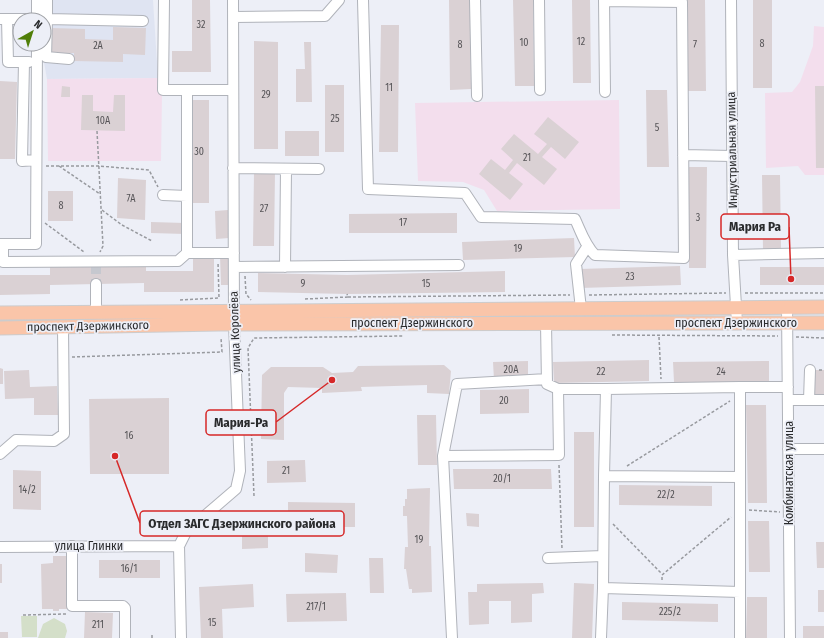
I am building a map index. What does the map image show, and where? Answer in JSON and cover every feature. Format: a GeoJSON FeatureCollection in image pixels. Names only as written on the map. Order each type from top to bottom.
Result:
{"type":"FeatureCollection","features":[{"type":"Feature","properties":{"kind":"main road","name":"проспект Дзержинского"},"geometry":{"type":"LineString","coordinates":[[0,313],[736,309],[824,307]]}},
{"type":"Feature","properties":{"kind":"main road","name":"проспект Дзержинского"},"geometry":{"type":"LineString","coordinates":[[0,328],[234,324],[737,323],[788,330],[824,323]]}},
{"type":"Feature","properties":{"kind":"street"},"geometry":{"type":"LineString","coordinates":[[37,0],[39,12]]}},
{"type":"Feature","properties":{"kind":"street"},"geometry":{"type":"LineString","coordinates":[[43,12],[47,0]]}},
{"type":"Feature","properties":{"kind":"street"},"geometry":{"type":"LineString","coordinates":[[164,0],[164,90],[234,90]]}},
{"type":"Feature","properties":{"kind":"street","name":"улица Королёва"},"geometry":{"type":"LineString","coordinates":[[179,546],[186,532],[236,488],[240,471],[234,324],[233,0]]}},
{"type":"Feature","properties":{"kind":"street"},"geometry":{"type":"LineString","coordinates":[[234,17],[325,16],[339,0]]}},
{"type":"Feature","properties":{"kind":"street"},"geometry":{"type":"LineString","coordinates":[[363,0],[368,189],[465,193],[480,217],[574,219],[587,247],[595,255],[684,258],[682,2],[604,0],[605,92]]}},
{"type":"Feature","properties":{"kind":"street"},"geometry":{"type":"LineString","coordinates":[[475,0],[477,96]]}},
{"type":"Feature","properties":{"kind":"street"},"geometry":{"type":"LineString","coordinates":[[539,0],[540,90]]}},
{"type":"Feature","properties":{"kind":"street","name":"Индустриальная улица"},"geometry":{"type":"LineString","coordinates":[[731,0],[732,156],[737,323]]}},
{"type":"Feature","properties":{"kind":"street"},"geometry":{"type":"LineString","coordinates":[[3,19],[8,62],[37,62]]}},
{"type":"Feature","properties":{"kind":"street"},"geometry":{"type":"LineString","coordinates":[[52,19],[143,21]]}},
{"type":"Feature","properties":{"kind":"street"},"geometry":{"type":"LineString","coordinates":[[37,52],[36,244],[1,244],[3,262],[96,263],[178,261],[188,253],[234,252]]}},
{"type":"Feature","properties":{"kind":"street"},"geometry":{"type":"LineString","coordinates":[[45,52],[46,57],[69,59]]}},
{"type":"Feature","properties":{"kind":"street"},"geometry":{"type":"LineString","coordinates":[[24,62],[22,161],[36,163]]}},
{"type":"Feature","properties":{"kind":"street"},"geometry":{"type":"LineString","coordinates":[[187,90],[188,253]]}},
{"type":"Feature","properties":{"kind":"street"},"geometry":{"type":"LineString","coordinates":[[683,155],[732,156]]}},
{"type":"Feature","properties":{"kind":"street"},"geometry":{"type":"LineString","coordinates":[[233,168],[319,169]]}},
{"type":"Feature","properties":{"kind":"street"},"geometry":{"type":"LineString","coordinates":[[285,267],[286,169]]}},
{"type":"Feature","properties":{"kind":"street"},"geometry":{"type":"LineString","coordinates":[[163,195],[187,196]]}},
{"type":"Feature","properties":{"kind":"street"},"geometry":{"type":"LineString","coordinates":[[580,309],[576,264],[587,247]]}},
{"type":"Feature","properties":{"kind":"street"},"geometry":{"type":"LineString","coordinates":[[734,255],[824,253]]}},
{"type":"Feature","properties":{"kind":"street"},"geometry":{"type":"LineString","coordinates":[[234,267],[459,265]]}},
{"type":"Feature","properties":{"kind":"street"},"geometry":{"type":"LineString","coordinates":[[96,284],[96,312]]}},
{"type":"Feature","properties":{"kind":"street","name":"Комбинатская улица"},"geometry":{"type":"LineString","coordinates":[[787,308],[790,638]]}},
{"type":"Feature","properties":{"kind":"street"},"geometry":{"type":"LineString","coordinates":[[546,323],[547,384],[558,389],[662,388],[740,392],[788,387]]}},
{"type":"Feature","properties":{"kind":"street"},"geometry":{"type":"LineString","coordinates":[[0,454],[16,440],[54,441],[64,434],[63,327]]}},
{"type":"Feature","properties":{"kind":"street"},"geometry":{"type":"LineString","coordinates":[[809,400],[810,370]]}},
{"type":"Feature","properties":{"kind":"street"},"geometry":{"type":"LineString","coordinates":[[452,638],[444,456],[456,384],[547,379]]}},
{"type":"Feature","properties":{"kind":"street"},"geometry":{"type":"LineString","coordinates":[[444,456],[559,455],[558,389]]}},
{"type":"Feature","properties":{"kind":"street"},"geometry":{"type":"LineString","coordinates":[[601,638],[603,514],[608,476],[606,389]]}},
{"type":"Feature","properties":{"kind":"street"},"geometry":{"type":"LineString","coordinates":[[740,392],[740,638]]}},
{"type":"Feature","properties":{"kind":"street"},"geometry":{"type":"LineString","coordinates":[[789,400],[824,400]]}},
{"type":"Feature","properties":{"kind":"street"},"geometry":{"type":"LineString","coordinates":[[788,450],[824,449]]}},
{"type":"Feature","properties":{"kind":"street"},"geometry":{"type":"LineString","coordinates":[[608,476],[740,477]]}},
{"type":"Feature","properties":{"kind":"street"},"geometry":{"type":"LineString","coordinates":[[72,546],[69,606],[123,606],[125,608],[125,638]]}},
{"type":"Feature","properties":{"kind":"street"},"geometry":{"type":"LineString","coordinates":[[179,546],[181,638]]}},
{"type":"Feature","properties":{"kind":"street","name":"улица Глинки"},"geometry":{"type":"LineString","coordinates":[[0,547],[179,546]]}},
{"type":"Feature","properties":{"kind":"street"},"geometry":{"type":"LineString","coordinates":[[548,558],[603,556]]}},
{"type":"Feature","properties":{"kind":"street"},"geometry":{"type":"LineString","coordinates":[[603,588],[740,592]]}},
{"type":"Feature","properties":{"kind":"path"},"geometry":{"type":"LineString","coordinates":[[36,216],[96,263],[103,246],[97,131]]}},
{"type":"Feature","properties":{"kind":"path"},"geometry":{"type":"LineString","coordinates":[[36,163],[59,166],[98,166],[149,170],[163,195]]}},
{"type":"Feature","properties":{"kind":"path"},"geometry":{"type":"LineString","coordinates":[[59,166],[101,195]]}},
{"type":"Feature","properties":{"kind":"path"},"geometry":{"type":"LineString","coordinates":[[102,210],[122,225],[152,241]]}},
{"type":"Feature","properties":{"kind":"path"},"geometry":{"type":"LineString","coordinates":[[218,253],[219,298]]}},
{"type":"Feature","properties":{"kind":"path"},"geometry":{"type":"LineString","coordinates":[[245,267],[246,294],[252,301]]}},
{"type":"Feature","properties":{"kind":"path"},"geometry":{"type":"LineString","coordinates":[[300,299],[348,297],[347,294]]}},
{"type":"Feature","properties":{"kind":"path"},"geometry":{"type":"LineString","coordinates":[[606,335],[659,337],[788,330],[824,338]]}},
{"type":"Feature","properties":{"kind":"path"},"geometry":{"type":"LineString","coordinates":[[254,496],[248,348],[254,338],[404,336]]}},
{"type":"Feature","properties":{"kind":"path"},"geometry":{"type":"LineString","coordinates":[[659,337],[662,388]]}},
{"type":"Feature","properties":{"kind":"path"},"geometry":{"type":"LineString","coordinates":[[63,357],[222,352],[222,338]]}},
{"type":"Feature","properties":{"kind":"path"},"geometry":{"type":"LineString","coordinates":[[608,476],[740,392]]}},
{"type":"Feature","properties":{"kind":"path"},"geometry":{"type":"LineString","coordinates":[[559,455],[562,557]]}},
{"type":"Feature","properties":{"kind":"path"},"geometry":{"type":"LineString","coordinates":[[662,575],[740,509],[789,512]]}},
{"type":"Feature","properties":{"kind":"path"},"geometry":{"type":"LineString","coordinates":[[603,514],[662,575],[662,590]]}},
{"type":"Feature","properties":{"kind":"path"},"geometry":{"type":"LineString","coordinates":[[23,615],[71,614],[69,606]]}},
{"type":"Feature","properties":{"kind":"shaded area"},"geometry":{"type":"Polygon","coordinates":[[[43,0],[153,0],[158,78],[47,79],[43,52],[52,52],[52,12],[43,12],[43,0]]]}},
{"type":"Feature","properties":{"kind":"shaded area"},"geometry":{"type":"Polygon","coordinates":[[[814,26],[824,27],[824,175],[805,175],[798,166],[766,168],[765,93],[792,92],[800,82],[813,46],[814,26]]]}},
{"type":"Feature","properties":{"kind":"shaded area"},"geometry":{"type":"Polygon","coordinates":[[[158,78],[158,93],[162,94],[161,161],[48,161],[47,79],[158,78]]]}},
{"type":"Feature","properties":{"kind":"shaded area"},"geometry":{"type":"Polygon","coordinates":[[[619,100],[620,209],[497,211],[484,190],[463,182],[418,181],[415,103],[619,100]]]}},
{"type":"Feature","properties":{"kind":"green space"},"geometry":{"type":"Polygon","coordinates":[[[21,616],[37,616],[37,637],[22,637],[21,616]]]}},
{"type":"Feature","properties":{"kind":"green space"},"geometry":{"type":"Polygon","coordinates":[[[54,618],[65,624],[67,631],[65,638],[38,638],[43,624],[54,618]]]}},
{"type":"Feature","properties":{"kind":"building"},"geometry":{"type":"Polygon","coordinates":[[[192,0],[210,0],[211,72],[172,72],[172,51],[192,51],[192,0]]]}},
{"type":"Feature","properties":{"kind":"building"},"geometry":{"type":"Polygon","coordinates":[[[449,0],[470,0],[471,89],[450,90],[449,0]]]}},
{"type":"Feature","properties":{"kind":"building"},"geometry":{"type":"Polygon","coordinates":[[[513,0],[533,0],[534,86],[515,86],[513,0]]]}},
{"type":"Feature","properties":{"kind":"building"},"geometry":{"type":"Polygon","coordinates":[[[572,0],[590,0],[591,83],[573,83],[572,0]]]}},
{"type":"Feature","properties":{"kind":"building"},"geometry":{"type":"Polygon","coordinates":[[[685,0],[705,0],[706,91],[685,91],[685,0]]]}},
{"type":"Feature","properties":{"kind":"building"},"geometry":{"type":"Polygon","coordinates":[[[753,0],[772,0],[772,88],[753,88],[753,0]]]}},
{"type":"Feature","properties":{"kind":"building"},"geometry":{"type":"Polygon","coordinates":[[[381,25],[399,25],[398,152],[379,152],[381,25]]]}},
{"type":"Feature","properties":{"kind":"building"},"geometry":{"type":"Polygon","coordinates":[[[113,27],[146,28],[145,55],[123,54],[123,62],[74,61],[74,53],[51,53],[52,28],[85,29],[85,39],[113,40],[113,27]]]}},
{"type":"Feature","properties":{"kind":"building"},"geometry":{"type":"Polygon","coordinates":[[[254,41],[278,42],[278,149],[254,149],[254,41]]]}},
{"type":"Feature","properties":{"kind":"building"},"geometry":{"type":"Polygon","coordinates":[[[304,42],[311,42],[312,102],[296,102],[296,69],[305,69],[304,42]]]}},
{"type":"Feature","properties":{"kind":"building"},"geometry":{"type":"Polygon","coordinates":[[[0,81],[17,82],[15,159],[0,159],[0,81]]]}},
{"type":"Feature","properties":{"kind":"building"},"geometry":{"type":"Polygon","coordinates":[[[325,85],[344,85],[344,152],[325,152],[325,85]]]}},
{"type":"Feature","properties":{"kind":"building"},"geometry":{"type":"Polygon","coordinates":[[[62,86],[70,87],[70,97],[61,97],[62,86]]]}},
{"type":"Feature","properties":{"kind":"building"},"geometry":{"type":"Polygon","coordinates":[[[815,86],[824,86],[824,168],[816,168],[815,86]]]}},
{"type":"Feature","properties":{"kind":"building"},"geometry":{"type":"Polygon","coordinates":[[[646,90],[667,90],[669,167],[647,167],[646,90]]]}},
{"type":"Feature","properties":{"kind":"building"},"geometry":{"type":"Polygon","coordinates":[[[82,95],[93,95],[93,111],[113,112],[114,95],[125,95],[125,131],[81,130],[82,95]]]}},
{"type":"Feature","properties":{"kind":"building"},"geometry":{"type":"Polygon","coordinates":[[[190,100],[209,100],[209,203],[190,203],[190,100]]]}},
{"type":"Feature","properties":{"kind":"building"},"geometry":{"type":"Polygon","coordinates":[[[548,117],[579,142],[565,159],[551,147],[542,157],[557,169],[544,185],[517,163],[509,173],[523,184],[510,200],[479,174],[491,159],[505,170],[513,160],[501,149],[514,134],[538,154],[547,144],[534,134],[548,117]]]}},
{"type":"Feature","properties":{"kind":"building"},"geometry":{"type":"Polygon","coordinates":[[[285,131],[319,131],[319,156],[285,156],[285,131]]]}},
{"type":"Feature","properties":{"kind":"building"},"geometry":{"type":"Polygon","coordinates":[[[689,167],[707,167],[706,268],[689,268],[689,167]]]}},
{"type":"Feature","properties":{"kind":"building"},"geometry":{"type":"Polygon","coordinates":[[[254,172],[275,172],[274,246],[253,246],[254,172]]]}},
{"type":"Feature","properties":{"kind":"building"},"geometry":{"type":"Polygon","coordinates":[[[762,175],[780,175],[781,251],[763,251],[762,175]]]}},
{"type":"Feature","properties":{"kind":"building"},"geometry":{"type":"Polygon","coordinates":[[[118,178],[146,180],[145,220],[117,218],[118,178]]]}},
{"type":"Feature","properties":{"kind":"building"},"geometry":{"type":"Polygon","coordinates":[[[48,191],[73,191],[73,221],[48,221],[48,191]]]}},
{"type":"Feature","properties":{"kind":"building"},"geometry":{"type":"Polygon","coordinates":[[[228,210],[229,238],[216,239],[215,211],[228,210]]]}},
{"type":"Feature","properties":{"kind":"building"},"geometry":{"type":"Polygon","coordinates":[[[457,213],[457,233],[349,233],[349,214],[457,213]]]}},
{"type":"Feature","properties":{"kind":"building"},"geometry":{"type":"Polygon","coordinates":[[[151,222],[185,223],[185,234],[151,233],[151,222]]]}},
{"type":"Feature","properties":{"kind":"building"},"geometry":{"type":"Polygon","coordinates":[[[574,238],[575,257],[463,260],[462,242],[574,238]]]}},
{"type":"Feature","properties":{"kind":"building"},"geometry":{"type":"Polygon","coordinates":[[[220,255],[228,255],[229,285],[221,285],[220,255]]]}},
{"type":"Feature","properties":{"kind":"building"},"geometry":{"type":"Polygon","coordinates":[[[214,257],[214,292],[144,292],[144,283],[50,285],[50,294],[0,295],[0,275],[50,275],[50,264],[146,263],[146,271],[193,271],[193,258],[214,257]]]}},
{"type":"Feature","properties":{"kind":"building"},"geometry":{"type":"Polygon","coordinates":[[[680,266],[681,285],[580,288],[579,269],[680,266]]]}},
{"type":"Feature","properties":{"kind":"building"},"geometry":{"type":"Polygon","coordinates":[[[760,267],[824,267],[824,285],[760,285],[760,267]]]}},
{"type":"Feature","properties":{"kind":"building"},"geometry":{"type":"Polygon","coordinates":[[[505,271],[505,292],[347,294],[258,292],[258,273],[347,275],[505,271]]]}},
{"type":"Feature","properties":{"kind":"building"},"geometry":{"type":"Polygon","coordinates":[[[649,360],[649,381],[554,383],[553,362],[649,360]]]}},
{"type":"Feature","properties":{"kind":"building"},"geometry":{"type":"Polygon","coordinates":[[[528,361],[528,379],[494,380],[493,362],[528,361]]]}},
{"type":"Feature","properties":{"kind":"building"},"geometry":{"type":"Polygon","coordinates":[[[769,361],[769,382],[674,382],[673,362],[769,361]]]}},
{"type":"Feature","properties":{"kind":"building"},"geometry":{"type":"Polygon","coordinates":[[[444,365],[451,371],[449,394],[427,393],[427,385],[361,387],[362,391],[322,393],[322,388],[288,387],[284,393],[284,440],[261,439],[262,375],[271,367],[323,367],[332,373],[353,372],[358,366],[444,365]]]}},
{"type":"Feature","properties":{"kind":"building"},"geometry":{"type":"Polygon","coordinates":[[[0,368],[3,369],[3,384],[0,384],[0,368]]]}},
{"type":"Feature","properties":{"kind":"building"},"geometry":{"type":"Polygon","coordinates":[[[29,370],[30,387],[57,386],[58,415],[34,415],[34,398],[5,399],[4,371],[29,370]]]}},
{"type":"Feature","properties":{"kind":"building"},"geometry":{"type":"Polygon","coordinates":[[[812,370],[824,370],[824,395],[812,395],[812,370]]]}},
{"type":"Feature","properties":{"kind":"building"},"geometry":{"type":"Polygon","coordinates":[[[529,389],[529,413],[480,414],[480,390],[529,389]]]}},
{"type":"Feature","properties":{"kind":"building"},"geometry":{"type":"Polygon","coordinates":[[[169,398],[169,474],[90,474],[89,399],[169,398]]]}},
{"type":"Feature","properties":{"kind":"building"},"geometry":{"type":"Polygon","coordinates":[[[746,405],[766,405],[767,503],[748,503],[746,405]]]}},
{"type":"Feature","properties":{"kind":"building"},"geometry":{"type":"Polygon","coordinates":[[[417,415],[436,415],[437,465],[418,465],[417,415]]]}},
{"type":"Feature","properties":{"kind":"building"},"geometry":{"type":"Polygon","coordinates":[[[574,432],[594,432],[594,527],[574,527],[574,432]]]}},
{"type":"Feature","properties":{"kind":"building"},"geometry":{"type":"Polygon","coordinates":[[[305,460],[306,482],[267,483],[267,461],[305,460]]]}},
{"type":"Feature","properties":{"kind":"building"},"geometry":{"type":"Polygon","coordinates":[[[453,469],[551,469],[552,489],[454,489],[453,469]]]}},
{"type":"Feature","properties":{"kind":"building"},"geometry":{"type":"Polygon","coordinates":[[[13,470],[41,471],[41,510],[13,509],[13,470]]]}},
{"type":"Feature","properties":{"kind":"building"},"geometry":{"type":"Polygon","coordinates":[[[619,485],[712,486],[712,506],[619,505],[619,485]]]}},
{"type":"Feature","properties":{"kind":"building"},"geometry":{"type":"Polygon","coordinates":[[[430,488],[429,546],[431,546],[432,592],[412,593],[412,589],[409,589],[406,569],[404,569],[405,547],[408,547],[407,516],[403,516],[403,506],[405,506],[405,499],[407,499],[407,489],[430,488]]]}},
{"type":"Feature","properties":{"kind":"building"},"geometry":{"type":"Polygon","coordinates":[[[288,502],[355,503],[355,527],[340,527],[340,522],[288,522],[288,502]]]}},
{"type":"Feature","properties":{"kind":"building"},"geometry":{"type":"Polygon","coordinates":[[[466,513],[479,514],[479,527],[467,526],[466,513]]]}},
{"type":"Feature","properties":{"kind":"building"},"geometry":{"type":"Polygon","coordinates":[[[748,521],[769,521],[770,572],[749,572],[748,521]]]}},
{"type":"Feature","properties":{"kind":"building"},"geometry":{"type":"Polygon","coordinates":[[[242,530],[268,530],[268,548],[242,549],[242,530]]]}},
{"type":"Feature","properties":{"kind":"building"},"geometry":{"type":"Polygon","coordinates":[[[816,542],[824,542],[824,568],[817,568],[816,542]]]}},
{"type":"Feature","properties":{"kind":"building"},"geometry":{"type":"Polygon","coordinates":[[[305,553],[338,555],[337,573],[305,572],[305,553]]]}},
{"type":"Feature","properties":{"kind":"building"},"geometry":{"type":"Polygon","coordinates":[[[53,556],[67,556],[67,609],[59,609],[59,611],[53,611],[53,609],[42,609],[41,564],[53,563],[53,556]]]}},
{"type":"Feature","properties":{"kind":"building"},"geometry":{"type":"Polygon","coordinates":[[[369,558],[383,558],[384,593],[370,593],[369,558]]]}},
{"type":"Feature","properties":{"kind":"building"},"geometry":{"type":"Polygon","coordinates":[[[99,560],[160,560],[160,578],[99,578],[99,560]]]}},
{"type":"Feature","properties":{"kind":"building"},"geometry":{"type":"Polygon","coordinates":[[[0,564],[2,564],[2,583],[0,583],[0,564]]]}},
{"type":"Feature","properties":{"kind":"building"},"geometry":{"type":"Polygon","coordinates":[[[543,583],[544,593],[532,594],[532,622],[511,623],[511,601],[489,601],[489,624],[469,625],[468,592],[477,592],[477,584],[543,583]]]}},
{"type":"Feature","properties":{"kind":"building"},"geometry":{"type":"Polygon","coordinates":[[[574,583],[594,584],[592,638],[572,638],[574,583]]]}},
{"type":"Feature","properties":{"kind":"building"},"geometry":{"type":"Polygon","coordinates":[[[253,584],[254,607],[222,609],[223,638],[201,638],[199,587],[253,584]]]}},
{"type":"Feature","properties":{"kind":"building"},"geometry":{"type":"Polygon","coordinates":[[[818,590],[824,590],[824,612],[818,612],[818,590]]]}},
{"type":"Feature","properties":{"kind":"building"},"geometry":{"type":"Polygon","coordinates":[[[346,593],[347,621],[287,622],[286,594],[346,593]]]}},
{"type":"Feature","properties":{"kind":"building"},"geometry":{"type":"Polygon","coordinates":[[[747,597],[767,597],[767,638],[746,638],[747,597]]]}},
{"type":"Feature","properties":{"kind":"building"},"geometry":{"type":"Polygon","coordinates":[[[622,602],[718,604],[718,622],[622,620],[622,602]]]}},
{"type":"Feature","properties":{"kind":"building"},"geometry":{"type":"Polygon","coordinates":[[[85,612],[113,613],[112,638],[84,638],[85,612]]]}},
{"type":"Feature","properties":{"kind":"building"},"geometry":{"type":"Polygon","coordinates":[[[803,626],[824,626],[824,638],[803,638],[803,626]]]}},
{"type":"Feature","properties":{"kind":"building"},"geometry":{"type":"Polygon","coordinates":[[[0,632],[8,632],[8,638],[0,638],[0,632]]]}},
{"type":"Feature","properties":{"kind":"tunnel"},"geometry":{"type":"LineString","coordinates":[[96,264],[96,284]]}},
{"type":"Feature","properties":{"kind":"place","name":"Мария Ра"},"geometry":{"type":"Point","coordinates":[791,279]}},
{"type":"Feature","properties":{"kind":"place","name":"Мария-Ра"},"geometry":{"type":"Point","coordinates":[332,380]}},
{"type":"Feature","properties":{"kind":"place","name":"Отдел ЗАГС Дзержинского района"},"geometry":{"type":"Point","coordinates":[115,456]}}]}
